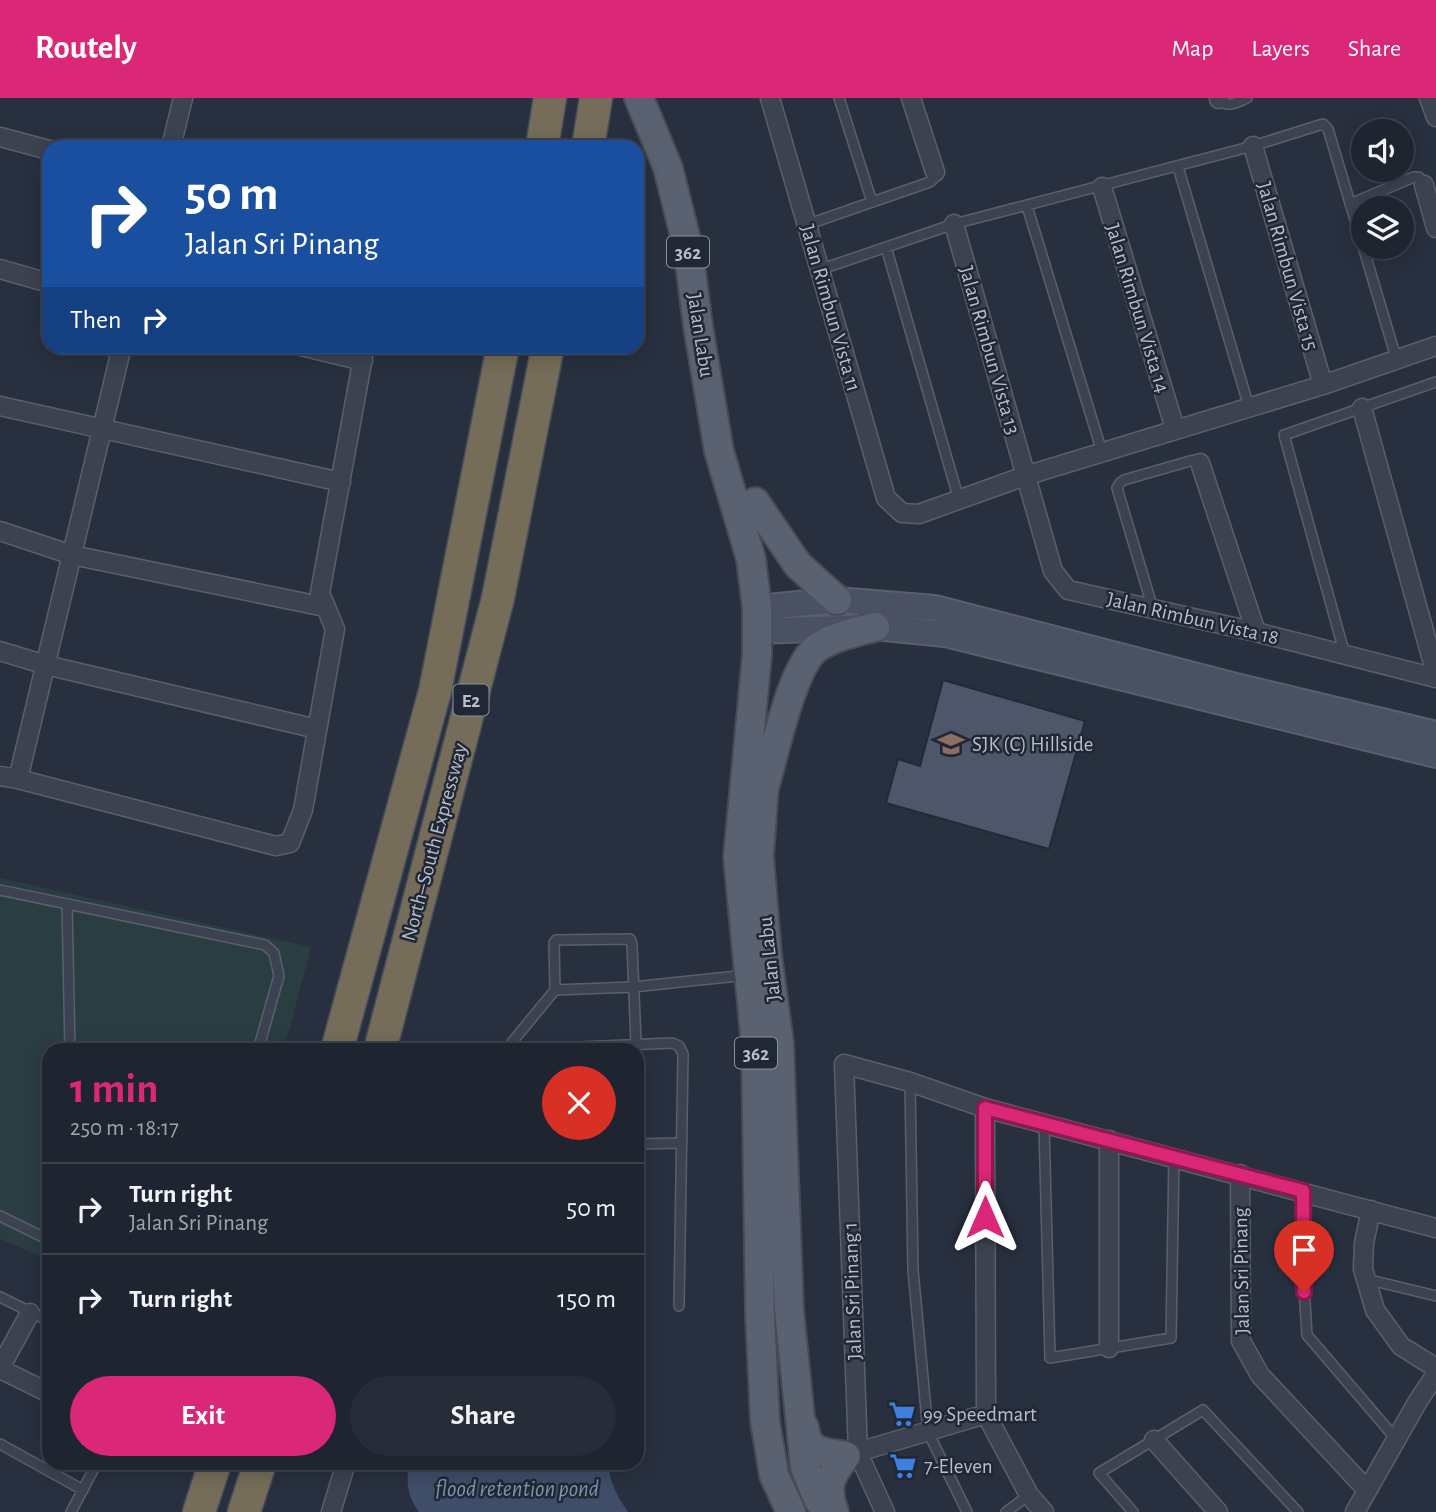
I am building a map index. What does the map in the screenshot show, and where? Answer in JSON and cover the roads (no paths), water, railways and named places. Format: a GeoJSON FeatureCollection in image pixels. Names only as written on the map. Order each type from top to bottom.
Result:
{"type":"FeatureCollection","features":[{"type":"Feature","properties":{"kind":"highway"},"geometry":{"type":"LineString","coordinates":[[543,140],[550,98]]}},
{"type":"Feature","properties":{"kind":"highway"},"geometry":{"type":"LineString","coordinates":[[589,140],[596,98]]}},
{"type":"Feature","properties":{"kind":"highway","name":"North–South Expressway"},"geometry":{"type":"LineString","coordinates":[[339,1043],[435,691],[501,354]]}},
{"type":"Feature","properties":{"kind":"highway","name":"North–South Expressway"},"geometry":{"type":"LineString","coordinates":[[382,1043],[498,598],[546,354]]}},
{"type":"Feature","properties":{"kind":"highway"},"geometry":{"type":"LineString","coordinates":[[199,1512],[213,1470]]}},
{"type":"Feature","properties":{"kind":"highway"},"geometry":{"type":"LineString","coordinates":[[244,1512],[258,1470]]}},
{"type":"Feature","properties":{"kind":"main road","name":"Jalan Labu"},"geometry":{"type":"LineString","coordinates":[[639,98],[668,168],[688,248],[719,451],[766,619],[763,793],[759,856],[767,955],[779,1043],[789,1310],[805,1467],[818,1499],[828,1512]]}},
{"type":"Feature","properties":{"kind":"main road","name":"Jalan Labu"},"geometry":{"type":"LineString","coordinates":[[714,412],[738,450],[755,502],[771,573],[738,857],[756,1046],[760,1301],[765,1421],[774,1475],[792,1512]]}},
{"type":"Feature","properties":{"kind":"main road"},"geometry":{"type":"LineString","coordinates":[[755,502],[798,565],[837,600]]}},
{"type":"Feature","properties":{"kind":"main road"},"geometry":{"type":"LineString","coordinates":[[763,793],[797,676],[807,657],[832,640],[875,627]]}},
{"type":"Feature","properties":{"kind":"main road"},"geometry":{"type":"LineString","coordinates":[[801,1411],[806,1441],[822,1453],[852,1455]]}},
{"type":"Feature","properties":{"kind":"main road"},"geometry":{"type":"LineString","coordinates":[[834,1512],[829,1482],[852,1455]]}},
{"type":"Feature","properties":{"kind":"main road"},"geometry":{"type":"LineString","coordinates":[[792,1512],[793,1475],[805,1467]]}},
{"type":"Feature","properties":{"kind":"street"},"geometry":{"type":"LineString","coordinates":[[173,140],[183,98]]}},
{"type":"Feature","properties":{"kind":"street","name":"Jalan Rimbun Vista 11"},"geometry":{"type":"LineString","coordinates":[[769,98],[886,498],[902,513],[919,514],[959,500]]}},
{"type":"Feature","properties":{"kind":"street"},"geometry":{"type":"LineString","coordinates":[[911,98],[935,172]]}},
{"type":"Feature","properties":{"kind":"street"},"geometry":{"type":"LineString","coordinates":[[1429,98],[1436,117]]}},
{"type":"Feature","properties":{"kind":"street"},"geometry":{"type":"LineString","coordinates":[[0,138],[42,148]]}},
{"type":"Feature","properties":{"kind":"street","name":"Jalan Rimbun Vista 15"},"geometry":{"type":"LineString","coordinates":[[1253,146],[1323,385]]}},
{"type":"Feature","properties":{"kind":"street"},"geometry":{"type":"LineString","coordinates":[[1423,185],[1436,228]]}},
{"type":"Feature","properties":{"kind":"street","name":"Jalan Rimbun Vista 14"},"geometry":{"type":"LineString","coordinates":[[1101,187],[1175,429]]}},
{"type":"Feature","properties":{"kind":"street","name":"Jalan Rimbun Vista 13"},"geometry":{"type":"LineString","coordinates":[[954,224],[1025,477]]}},
{"type":"Feature","properties":{"kind":"street"},"geometry":{"type":"LineString","coordinates":[[0,269],[42,281]]}},
{"type":"Feature","properties":{"kind":"street"},"geometry":{"type":"LineString","coordinates":[[959,500],[1102,452],[1323,385],[1436,346]]}},
{"type":"Feature","properties":{"kind":"street"},"geometry":{"type":"LineString","coordinates":[[120,354],[46,665],[9,778],[276,846],[290,843],[303,810],[335,629],[320,593],[364,354]]}},
{"type":"Feature","properties":{"kind":"street"},"geometry":{"type":"LineString","coordinates":[[0,406],[341,482]]}},
{"type":"Feature","properties":{"kind":"street"},"geometry":{"type":"LineString","coordinates":[[1362,408],[1436,676]]}},
{"type":"Feature","properties":{"kind":"street"},"geometry":{"type":"LineString","coordinates":[[1200,463],[1256,632]]}},
{"type":"Feature","properties":{"kind":"street","name":"Jalan Rimbun Vista 18"},"geometry":{"type":"LineString","coordinates":[[1025,477],[1053,571],[1068,590],[1436,676]]}},
{"type":"Feature","properties":{"kind":"street"},"geometry":{"type":"LineString","coordinates":[[0,531],[72,555],[325,607]]}},
{"type":"Feature","properties":{"kind":"street"},"geometry":{"type":"LineString","coordinates":[[766,619],[837,600],[935,608],[1098,662],[1436,755]]}},
{"type":"Feature","properties":{"kind":"street"},"geometry":{"type":"LineString","coordinates":[[766,619],[945,634],[1098,662],[1436,734]]}},
{"type":"Feature","properties":{"kind":"street"},"geometry":{"type":"LineString","coordinates":[[0,651],[46,665],[317,729]]}},
{"type":"Feature","properties":{"kind":"street","name":"Jalan Sri Pinang"},"geometry":{"type":"LineString","coordinates":[[844,1064],[910,1082],[985,1108],[1436,1228]]}},
{"type":"Feature","properties":{"kind":"street","name":"Jalan Sri Pinang 1"},"geometry":{"type":"LineString","coordinates":[[844,1064],[852,1455],[885,1512]]}},
{"type":"Feature","properties":{"kind":"street"},"geometry":{"type":"LineString","coordinates":[[985,1108],[986,1414],[1030,1496],[1044,1512]]}},
{"type":"Feature","properties":{"kind":"street"},"geometry":{"type":"LineString","coordinates":[[1109,1140],[1109,1348]]}},
{"type":"Feature","properties":{"kind":"street","name":"Jalan Sri Pinang"},"geometry":{"type":"LineString","coordinates":[[1240,1174],[1241,1341],[1261,1375],[1367,1490]]}},
{"type":"Feature","properties":{"kind":"street"},"geometry":{"type":"LineString","coordinates":[[1371,1210],[1364,1243],[1363,1269],[1375,1310],[1401,1346],[1436,1368]]}},
{"type":"Feature","properties":{"kind":"street"},"geometry":{"type":"LineString","coordinates":[[30,1312],[0,1368],[42,1389]]}},
{"type":"Feature","properties":{"kind":"street"},"geometry":{"type":"LineString","coordinates":[[1355,1512],[1436,1374]]}},
{"type":"Feature","properties":{"kind":"street"},"geometry":{"type":"LineString","coordinates":[[805,1467],[986,1414]]}},
{"type":"Feature","properties":{"kind":"street"},"geometry":{"type":"LineString","coordinates":[[1154,1440],[1218,1512]]}},
{"type":"Feature","properties":{"kind":"street"},"geometry":{"type":"LineString","coordinates":[[331,1512],[344,1470]]}},
{"type":"Feature","properties":{"kind":"lane"},"geometry":{"type":"LineString","coordinates":[[839,98],[872,202]]}},
{"type":"Feature","properties":{"kind":"lane"},"geometry":{"type":"LineString","coordinates":[[1219,99],[1229,105],[1247,98]]}},
{"type":"Feature","properties":{"kind":"lane"},"geometry":{"type":"LineString","coordinates":[[820,270],[954,224],[1178,167],[1323,124],[1328,129],[1397,360]]}},
{"type":"Feature","properties":{"kind":"lane"},"geometry":{"type":"LineString","coordinates":[[1178,167],[1249,407]]}},
{"type":"Feature","properties":{"kind":"lane"},"geometry":{"type":"LineString","coordinates":[[806,225],[930,182],[935,172]]}},
{"type":"Feature","properties":{"kind":"lane"},"geometry":{"type":"LineString","coordinates":[[1350,204],[1414,177],[1419,177],[1423,185]]}},
{"type":"Feature","properties":{"kind":"lane"},"geometry":{"type":"LineString","coordinates":[[1027,206],[1102,452]]}},
{"type":"Feature","properties":{"kind":"lane"},"geometry":{"type":"LineString","coordinates":[[886,247],[959,500]]}},
{"type":"Feature","properties":{"kind":"lane"},"geometry":{"type":"LineString","coordinates":[[1345,655],[1284,435],[1436,382]]}},
{"type":"Feature","properties":{"kind":"lane"},"geometry":{"type":"LineString","coordinates":[[1153,609],[1117,488],[1124,480],[1190,461],[1196,460],[1200,463]]}},
{"type":"Feature","properties":{"kind":"lane"},"geometry":{"type":"LineString","coordinates":[[0,890],[265,945],[274,953],[279,976],[260,1043]]}},
{"type":"Feature","properties":{"kind":"lane"},"geometry":{"type":"LineString","coordinates":[[67,904],[70,1043]]}},
{"type":"Feature","properties":{"kind":"lane"},"geometry":{"type":"LineString","coordinates":[[512,1043],[555,990],[554,943],[560,938],[630,939],[636,1043]]}},
{"type":"Feature","properties":{"kind":"lane"},"geometry":{"type":"LineString","coordinates":[[555,990],[633,987],[749,975]]}},
{"type":"Feature","properties":{"kind":"lane"},"geometry":{"type":"LineString","coordinates":[[644,1044],[672,1043],[679,1046],[683,1054],[679,1306]]}},
{"type":"Feature","properties":{"kind":"lane"},"geometry":{"type":"LineString","coordinates":[[910,1082],[913,1270],[928,1432],[967,1512]]}},
{"type":"Feature","properties":{"kind":"lane"},"geometry":{"type":"LineString","coordinates":[[1044,1123],[1049,1358],[1171,1338],[1174,1157]]}},
{"type":"Feature","properties":{"kind":"lane"},"geometry":{"type":"LineString","coordinates":[[644,1144],[682,1143]]}},
{"type":"Feature","properties":{"kind":"lane"},"geometry":{"type":"LineString","coordinates":[[1303,1191],[1303,1270],[1307,1335],[1396,1439]]}},
{"type":"Feature","properties":{"kind":"lane"},"geometry":{"type":"LineString","coordinates":[[0,1216],[42,1237]]}},
{"type":"Feature","properties":{"kind":"lane"},"geometry":{"type":"LineString","coordinates":[[1366,1279],[1436,1296]]}},
{"type":"Feature","properties":{"kind":"lane"},"geometry":{"type":"LineString","coordinates":[[0,1297],[42,1318]]}},
{"type":"Feature","properties":{"kind":"lane"},"geometry":{"type":"LineString","coordinates":[[1133,1512],[1099,1473],[1203,1410],[1298,1512]]}},
{"type":"Feature","properties":{"kind":"lane"},"geometry":{"type":"LineString","coordinates":[[0,1444],[42,1467]]}},
{"type":"Feature","properties":{"kind":"lane"},"geometry":{"type":"LineString","coordinates":[[47,1470],[83,1490]]}},
{"type":"Feature","properties":{"kind":"lane"},"geometry":{"type":"LineString","coordinates":[[71,1512],[93,1470]]}},
{"type":"Feature","properties":{"kind":"lane"},"geometry":{"type":"LineString","coordinates":[[1006,1512],[1030,1496]]}},
{"type":"Feature","properties":{"kind":"water","name":"flood retention pond"},"geometry":{"type":"Polygon","coordinates":[[[408,1470],[609,1470],[615,1489],[628,1512],[419,1512],[408,1489],[408,1470]]]}},
{"type":"Feature","properties":{"kind":"place","name":"SJK (C) Hillside"},"geometry":{"type":"Point","coordinates":[951,744]}},
{"type":"Feature","properties":{"kind":"place","name":"99 Speedmart"},"geometry":{"type":"Point","coordinates":[902,1414]}},
{"type":"Feature","properties":{"kind":"place","name":"7-Eleven"},"geometry":{"type":"Point","coordinates":[903,1466]}}]}
